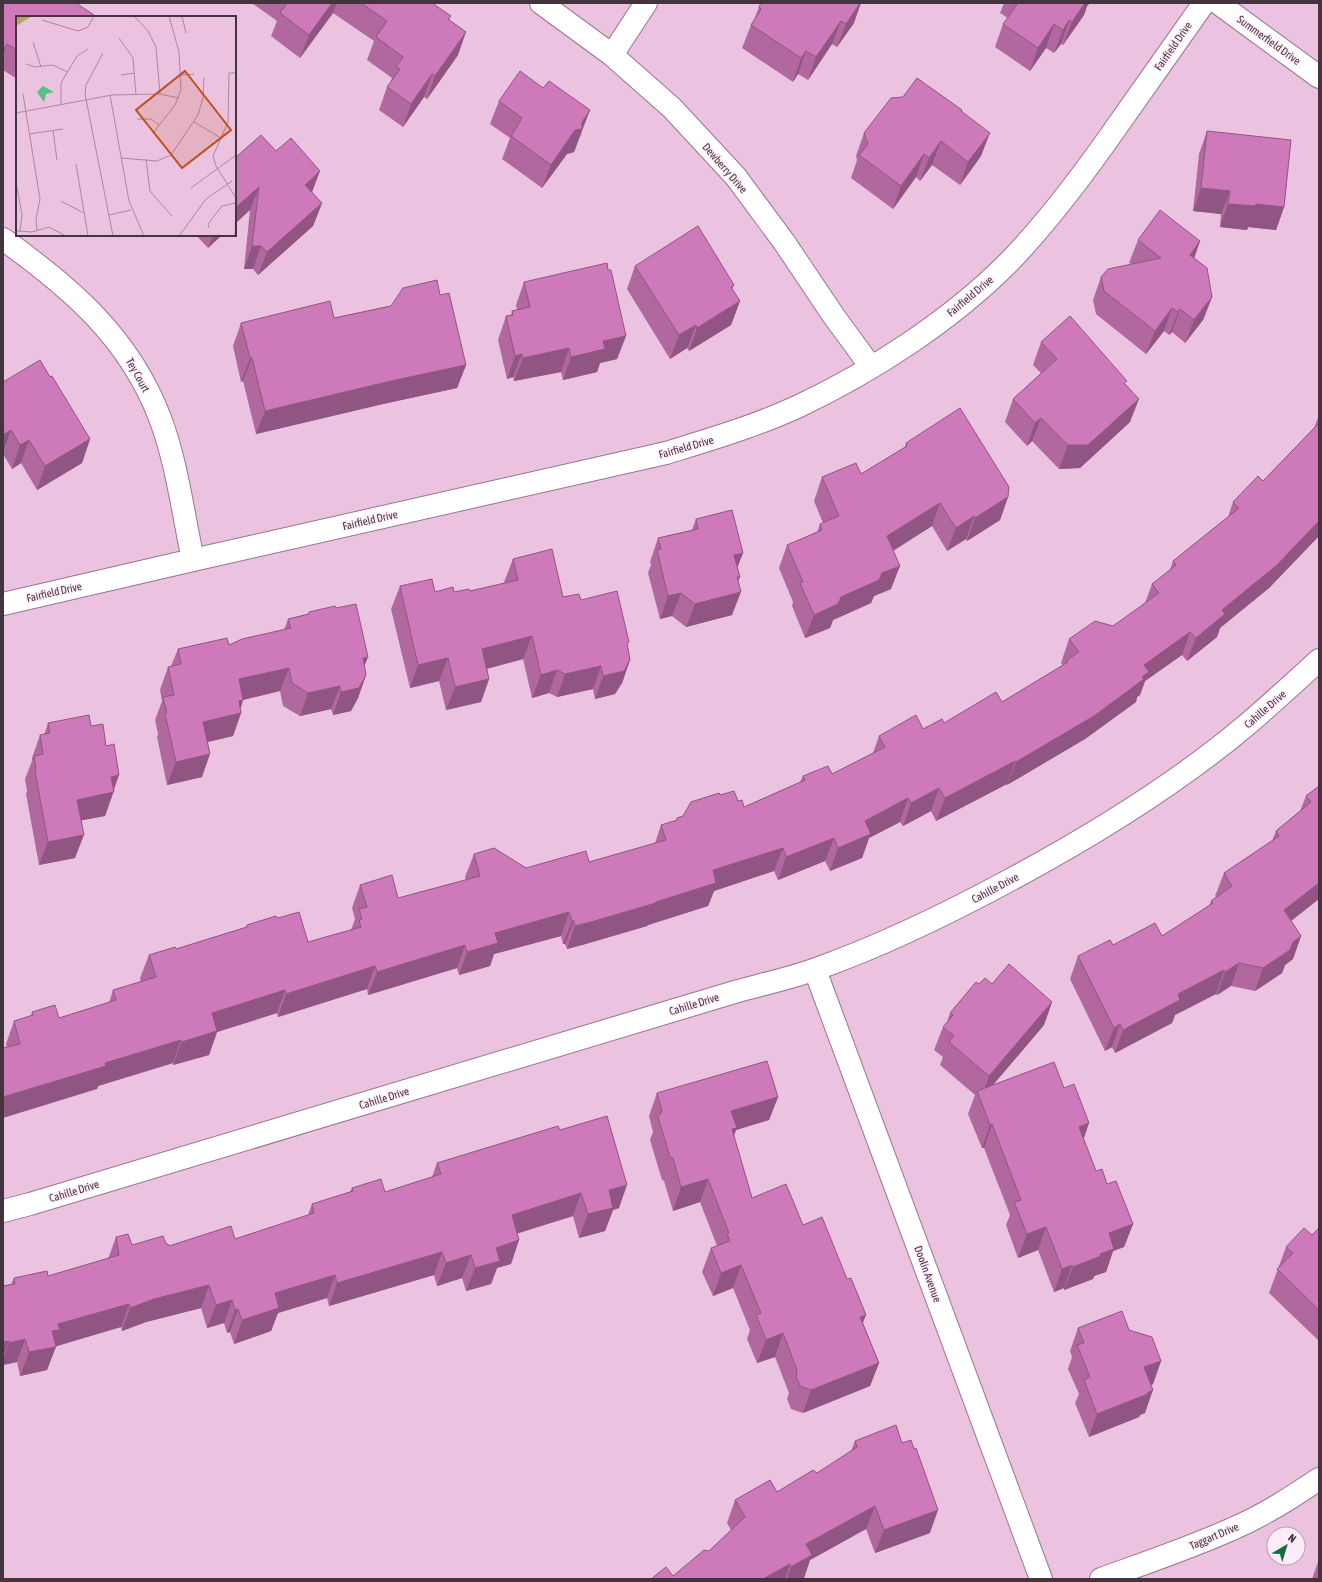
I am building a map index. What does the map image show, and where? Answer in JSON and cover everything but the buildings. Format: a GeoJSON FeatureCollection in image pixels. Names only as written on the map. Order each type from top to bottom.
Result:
{"type":"FeatureCollection","features":[{"type":"Feature","properties":{"kind":"street","name":"Dewberry Drive"},"geometry":{"type":"LineString","coordinates":[[542,3],[612,54],[672,108],[736,177],[784,242],[833,315],[871,367]]}},
{"type":"Feature","properties":{"kind":"street"},"geometry":{"type":"LineString","coordinates":[[612,54],[646,3]]}},
{"type":"Feature","properties":{"kind":"street","name":"Fairfield Drive"},"geometry":{"type":"LineString","coordinates":[[3,604],[666,453],[729,434],[799,406],[871,367],[928,330],[972,296],[1008,263],[1080,179],[1204,3]]}},
{"type":"Feature","properties":{"kind":"street","name":"Summerfield Drive"},"geometry":{"type":"LineString","coordinates":[[1218,3],[1319,77]]}},
{"type":"Feature","properties":{"kind":"street","name":"Tey Court"},"geometry":{"type":"LineString","coordinates":[[3,239],[70,290],[98,318],[124,350],[144,385],[160,418],[172,458],[193,560]]}},
{"type":"Feature","properties":{"kind":"street","name":"Cahille Drive"},"geometry":{"type":"LineString","coordinates":[[3,1211],[738,991],[815,970],[886,942],[934,920],[1036,866],[1088,836],[1145,800],[1194,766],[1242,728],[1319,660]]}},
{"type":"Feature","properties":{"kind":"street","name":"Doolin Avenue"},"geometry":{"type":"LineString","coordinates":[[815,970],[1041,1579]]}},
{"type":"Feature","properties":{"kind":"street","name":"Taggart Drive"},"geometry":{"type":"LineString","coordinates":[[1101,1579],[1198,1544],[1234,1529],[1272,1509],[1319,1479]]}}]}
